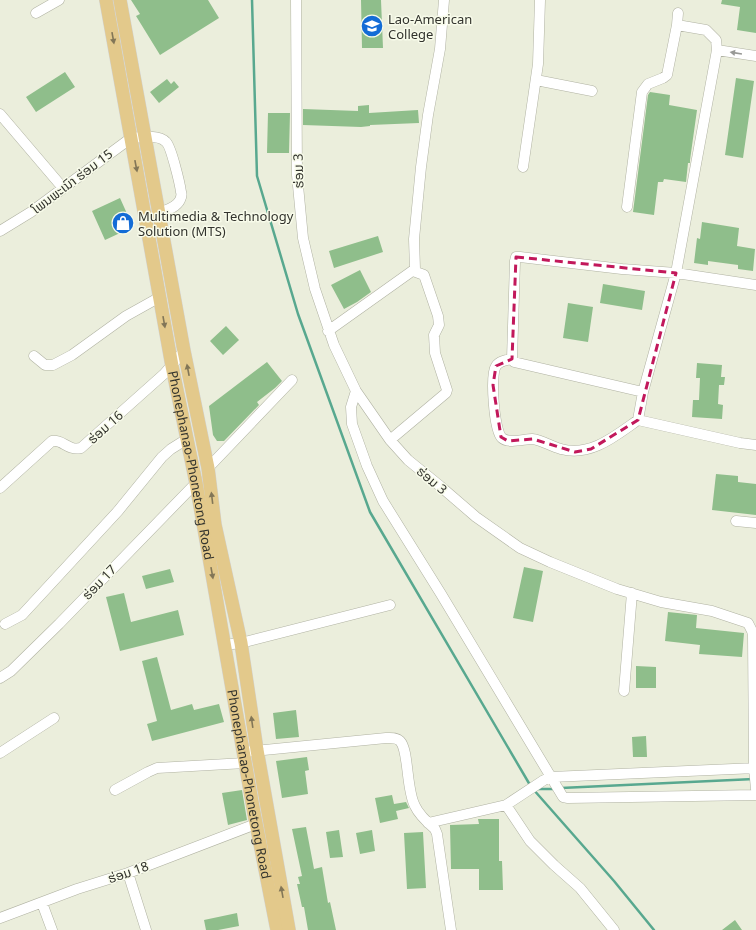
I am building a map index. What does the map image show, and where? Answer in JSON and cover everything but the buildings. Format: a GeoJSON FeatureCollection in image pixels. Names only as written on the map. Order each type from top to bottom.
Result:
{"type":"FeatureCollection","features":[{"type":"Feature","properties":{"kind":"main road","name":"Phonephanao-Phonetong Road"},"geometry":{"type":"LineString","coordinates":[[106,0],[172,366],[196,483],[241,643],[257,750],[289,930]]}},
{"type":"Feature","properties":{"kind":"main road","name":"Phonephanao-Phonetong Road"},"geometry":{"type":"LineString","coordinates":[[120,0],[184,351],[208,468],[209,526],[224,645],[256,824],[277,930]]}},
{"type":"Feature","properties":{"kind":"street"},"geometry":{"type":"LineString","coordinates":[[36,13],[59,0]]}},
{"type":"Feature","properties":{"kind":"street","name":"ຮ່ອມ 3"},"geometry":{"type":"LineString","coordinates":[[296,0],[297,175],[303,238],[315,289],[328,331],[356,391],[390,440],[408,460],[476,517],[520,548],[550,562],[617,589],[661,602],[712,611],[748,623],[753,635],[756,789]]}},
{"type":"Feature","properties":{"kind":"street"},"geometry":{"type":"LineString","coordinates":[[390,440],[446,393],[447,390],[435,353],[434,335],[439,325],[438,316],[424,274],[416,272],[415,269],[414,239],[428,115],[440,49],[444,0]]}},
{"type":"Feature","properties":{"kind":"street"},"geometry":{"type":"LineString","coordinates":[[524,167],[538,64],[540,0]]}},
{"type":"Feature","properties":{"kind":"street"},"geometry":{"type":"LineString","coordinates":[[627,207],[642,92],[648,84],[667,75],[678,13]]}},
{"type":"Feature","properties":{"kind":"street"},"geometry":{"type":"LineString","coordinates":[[643,392],[514,362],[512,360],[501,361],[496,366],[493,374],[498,432],[508,441],[533,439],[546,442],[560,449],[575,452],[591,449],[611,439],[638,420],[643,392],[676,273],[717,50],[716,40],[706,30],[677,25]]}},
{"type":"Feature","properties":{"kind":"street"},"geometry":{"type":"LineString","coordinates":[[717,50],[756,56]]}},
{"type":"Feature","properties":{"kind":"street"},"geometry":{"type":"LineString","coordinates":[[536,80],[592,91]]}},
{"type":"Feature","properties":{"kind":"street"},"geometry":{"type":"LineString","coordinates":[[0,114],[63,188]]}},
{"type":"Feature","properties":{"kind":"street","name":"ໂພນພະເນົາ ຮ່ອມ 15"},"geometry":{"type":"LineString","coordinates":[[0,231],[31,212],[131,138],[144,136],[161,138],[167,142],[171,151],[182,193],[179,202],[159,213]]}},
{"type":"Feature","properties":{"kind":"street"},"geometry":{"type":"LineString","coordinates":[[512,360],[516,258],[520,257],[622,269],[676,273],[756,285]]}},
{"type":"Feature","properties":{"kind":"street"},"geometry":{"type":"LineString","coordinates":[[328,331],[415,269]]}},
{"type":"Feature","properties":{"kind":"street"},"geometry":{"type":"LineString","coordinates":[[34,356],[45,365],[53,365],[72,355],[126,316],[160,297]]}},
{"type":"Feature","properties":{"kind":"street","name":"ຮ່ອມ 16"},"geometry":{"type":"LineString","coordinates":[[0,488],[52,441],[58,441],[70,448],[81,448],[172,366],[184,351]]}},
{"type":"Feature","properties":{"kind":"street"},"geometry":{"type":"LineString","coordinates":[[208,468],[292,380]]}},
{"type":"Feature","properties":{"kind":"street"},"geometry":{"type":"LineString","coordinates":[[356,391],[351,407],[352,424],[367,466],[384,501],[441,594],[550,780],[563,797],[756,795]]}},
{"type":"Feature","properties":{"kind":"street"},"geometry":{"type":"LineString","coordinates":[[638,420],[740,443],[756,445]]}},
{"type":"Feature","properties":{"kind":"street"},"geometry":{"type":"LineString","coordinates":[[5,624],[22,615],[118,511],[162,457],[171,449],[187,439]]}},
{"type":"Feature","properties":{"kind":"street","name":"ຮ່ອມ 17"},"geometry":{"type":"LineString","coordinates":[[0,678],[10,671],[59,624],[196,483]]}},
{"type":"Feature","properties":{"kind":"street"},"geometry":{"type":"LineString","coordinates":[[736,521],[756,523]]}},
{"type":"Feature","properties":{"kind":"street"},"geometry":{"type":"LineString","coordinates":[[624,690],[632,593]]}},
{"type":"Feature","properties":{"kind":"street"},"geometry":{"type":"LineString","coordinates":[[224,645],[241,643],[390,605]]}},
{"type":"Feature","properties":{"kind":"street"},"geometry":{"type":"LineString","coordinates":[[0,752],[54,718]]}},
{"type":"Feature","properties":{"kind":"street"},"geometry":{"type":"LineString","coordinates":[[115,790],[157,768],[244,757],[257,750],[397,738],[405,750],[409,790],[415,807],[435,829],[437,834],[452,930]]}},
{"type":"Feature","properties":{"kind":"street"},"geometry":{"type":"LineString","coordinates":[[428,823],[508,803],[550,780],[755,770]]}},
{"type":"Feature","properties":{"kind":"street"},"geometry":{"type":"LineString","coordinates":[[508,803],[530,840],[554,865],[580,888],[614,930]]}},
{"type":"Feature","properties":{"kind":"street","name":"ຮ່ອມ 18"},"geometry":{"type":"LineString","coordinates":[[0,918],[77,889],[128,873],[256,824]]}},
{"type":"Feature","properties":{"kind":"street"},"geometry":{"type":"LineString","coordinates":[[128,873],[146,930]]}},
{"type":"Feature","properties":{"kind":"street"},"geometry":{"type":"LineString","coordinates":[[42,902],[52,930]]}},
{"type":"Feature","properties":{"kind":"highlighted area"},"geometry":{"type":"Polygon","coordinates":[[[516,257],[676,273],[638,420],[591,449],[575,452],[533,439],[508,441],[501,437],[493,385],[496,366],[512,359],[516,257]]]}},
{"type":"Feature","properties":{"kind":"waterway"},"geometry":{"type":"LineString","coordinates":[[252,0],[257,176],[298,314],[370,512],[530,785]]}},
{"type":"Feature","properties":{"kind":"waterway"},"geometry":{"type":"LineString","coordinates":[[561,788],[754,779]]}},
{"type":"Feature","properties":{"kind":"waterway"},"geometry":{"type":"LineString","coordinates":[[533,789],[614,881],[654,930]]}},
{"type":"Feature","properties":{"kind":"waterway"},"geometry":{"type":"LineString","coordinates":[[537,789],[554,789]]}},
{"type":"Feature","properties":{"kind":"place","name":"Lao-American College"},"geometry":{"type":"Point","coordinates":[372,26]}},
{"type":"Feature","properties":{"kind":"place","name":"Multimedia & Technology Solution (MTS)"},"geometry":{"type":"Point","coordinates":[123,223]}}]}
